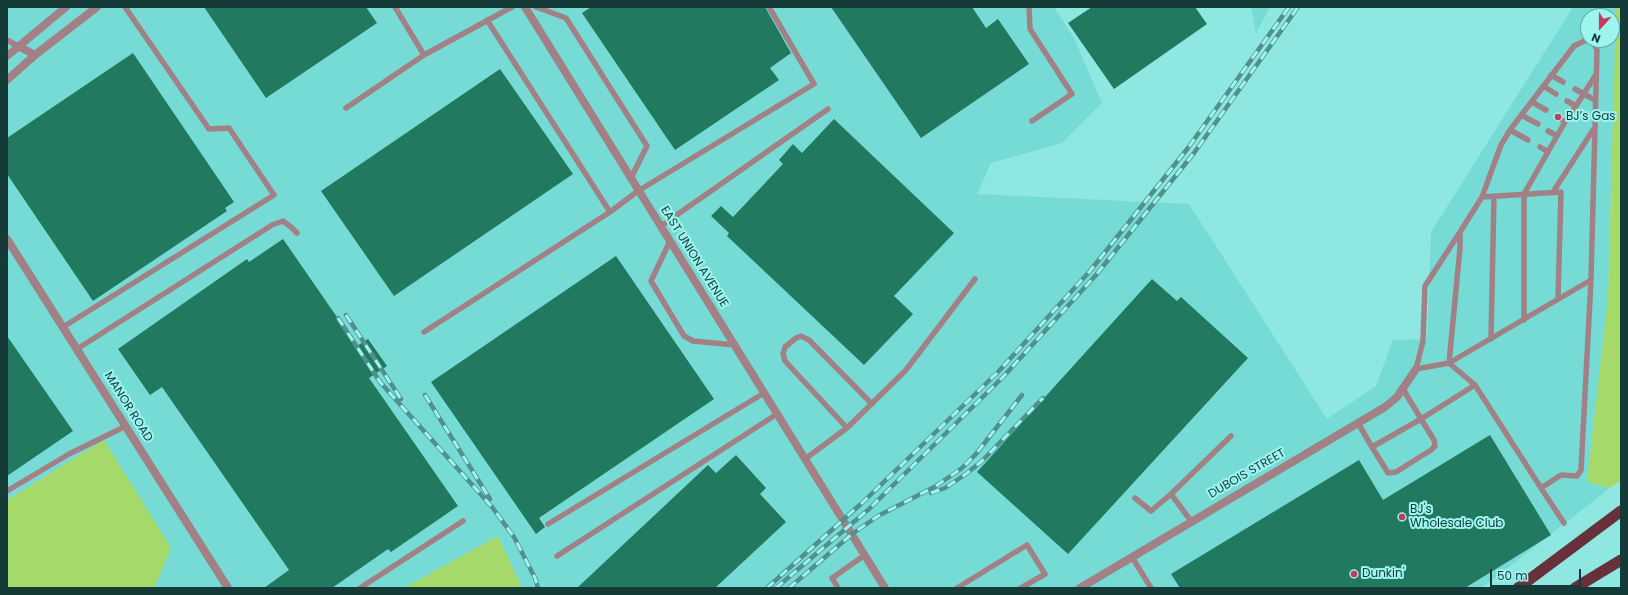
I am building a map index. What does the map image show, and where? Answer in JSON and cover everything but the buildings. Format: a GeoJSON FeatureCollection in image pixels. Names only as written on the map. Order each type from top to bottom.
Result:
{"type":"FeatureCollection","features":[{"type":"Feature","properties":{"kind":"highway"},"geometry":{"type":"LineString","coordinates":[[1518,588],[1621,511]]}},
{"type":"Feature","properties":{"kind":"highway"},"geometry":{"type":"LineString","coordinates":[[1575,588],[1621,560]]}},
{"type":"Feature","properties":{"kind":"street"},"geometry":{"type":"LineString","coordinates":[[7,56],[66,7]]}},
{"type":"Feature","properties":{"kind":"street"},"geometry":{"type":"LineString","coordinates":[[7,80],[35,55],[97,7]]}},
{"type":"Feature","properties":{"kind":"street","name":"EAST UNION AVENUE"},"geometry":{"type":"LineString","coordinates":[[525,7],[885,588]]}},
{"type":"Feature","properties":{"kind":"street"},"geometry":{"type":"LineString","coordinates":[[18,46],[35,55]]}},
{"type":"Feature","properties":{"kind":"street","name":"MANOR ROAD"},"geometry":{"type":"LineString","coordinates":[[7,239],[228,588]]}},
{"type":"Feature","properties":{"kind":"street","name":"DUBOIS STREET"},"geometry":{"type":"LineString","coordinates":[[1080,588],[1392,402],[1403,389],[1416,369]]}},
{"type":"Feature","properties":{"kind":"lane"},"geometry":{"type":"LineString","coordinates":[[63,327],[274,195],[229,128],[210,129],[125,7]]}},
{"type":"Feature","properties":{"kind":"lane"},"geometry":{"type":"LineString","coordinates":[[395,7],[424,55]]}},
{"type":"Feature","properties":{"kind":"lane"},"geometry":{"type":"LineString","coordinates":[[346,108],[424,55],[512,7]]}},
{"type":"Feature","properties":{"kind":"lane"},"geometry":{"type":"LineString","coordinates":[[536,7],[566,18],[647,146],[631,178]]}},
{"type":"Feature","properties":{"kind":"lane"},"geometry":{"type":"LineString","coordinates":[[424,332],[610,212],[638,191],[814,84],[769,7]]}},
{"type":"Feature","properties":{"kind":"lane"},"geometry":{"type":"LineString","coordinates":[[1029,7],[1030,29],[1072,94],[1032,120]]}},
{"type":"Feature","properties":{"kind":"lane"},"geometry":{"type":"LineString","coordinates":[[487,20],[610,212]]}},
{"type":"Feature","properties":{"kind":"lane"},"geometry":{"type":"LineString","coordinates":[[7,40],[18,46]]}},
{"type":"Feature","properties":{"kind":"lane"},"geometry":{"type":"LineString","coordinates":[[1541,488],[1561,475],[1575,476],[1580,472],[1591,280],[1597,50],[1593,42],[1586,40],[1574,46],[1510,130],[1501,145],[1482,197],[1425,286],[1423,341],[1416,369],[1449,363],[1591,280]]}},
{"type":"Feature","properties":{"kind":"lane"},"geometry":{"type":"LineString","coordinates":[[1551,75],[1563,82]]}},
{"type":"Feature","properties":{"kind":"lane"},"geometry":{"type":"LineString","coordinates":[[1524,320],[1524,194],[1565,122],[1596,75]]}},
{"type":"Feature","properties":{"kind":"lane"},"geometry":{"type":"LineString","coordinates":[[1543,86],[1556,94]]}},
{"type":"Feature","properties":{"kind":"lane"},"geometry":{"type":"LineString","coordinates":[[1575,89],[1595,100]]}},
{"type":"Feature","properties":{"kind":"lane"},"geometry":{"type":"LineString","coordinates":[[1567,101],[1576,106]]}},
{"type":"Feature","properties":{"kind":"lane"},"geometry":{"type":"LineString","coordinates":[[1532,102],[1546,110]]}},
{"type":"Feature","properties":{"kind":"lane"},"geometry":{"type":"LineString","coordinates":[[661,226],[828,109]]}},
{"type":"Feature","properties":{"kind":"lane"},"geometry":{"type":"LineString","coordinates":[[1521,115],[1538,124]]}},
{"type":"Feature","properties":{"kind":"lane"},"geometry":{"type":"LineString","coordinates":[[1557,117],[1565,122]]}},
{"type":"Feature","properties":{"kind":"lane"},"geometry":{"type":"LineString","coordinates":[[1553,192],[1594,129]]}},
{"type":"Feature","properties":{"kind":"lane"},"geometry":{"type":"LineString","coordinates":[[1510,130],[1528,140]]}},
{"type":"Feature","properties":{"kind":"lane"},"geometry":{"type":"LineString","coordinates":[[1548,131],[1557,136]]}},
{"type":"Feature","properties":{"kind":"lane"},"geometry":{"type":"LineString","coordinates":[[1540,147],[1548,152]]}},
{"type":"Feature","properties":{"kind":"lane"},"geometry":{"type":"LineString","coordinates":[[1482,197],[1561,192],[1558,298]]}},
{"type":"Feature","properties":{"kind":"lane"},"geometry":{"type":"LineString","coordinates":[[1491,339],[1494,196]]}},
{"type":"Feature","properties":{"kind":"lane"},"geometry":{"type":"LineString","coordinates":[[77,349],[272,225],[283,221],[297,233]]}},
{"type":"Feature","properties":{"kind":"lane"},"geometry":{"type":"LineString","coordinates":[[1449,363],[1460,248],[1460,232]]}},
{"type":"Feature","properties":{"kind":"lane"},"geometry":{"type":"LineString","coordinates":[[670,241],[651,280],[680,330],[689,340],[735,345]]}},
{"type":"Feature","properties":{"kind":"lane"},"geometry":{"type":"LineString","coordinates":[[805,459],[847,428],[906,370],[975,279]]}},
{"type":"Feature","properties":{"kind":"lane"},"geometry":{"type":"LineString","coordinates":[[847,428],[785,361],[783,354],[785,347],[801,336],[809,340],[872,404]]}},
{"type":"Feature","properties":{"kind":"lane"},"geometry":{"type":"LineString","coordinates":[[1449,363],[1475,385],[1564,523]]}},
{"type":"Feature","properties":{"kind":"lane"},"geometry":{"type":"LineString","coordinates":[[1372,447],[1421,419],[1475,385]]}},
{"type":"Feature","properties":{"kind":"lane"},"geometry":{"type":"LineString","coordinates":[[1358,423],[1386,471],[1390,474],[1396,472],[1431,450],[1435,446],[1434,440],[1403,389]]}},
{"type":"Feature","properties":{"kind":"lane"},"geometry":{"type":"LineString","coordinates":[[548,524],[764,393]]}},
{"type":"Feature","properties":{"kind":"lane"},"geometry":{"type":"LineString","coordinates":[[557,556],[777,414]]}},
{"type":"Feature","properties":{"kind":"lane"},"geometry":{"type":"LineString","coordinates":[[7,491],[69,454],[126,426]]}},
{"type":"Feature","properties":{"kind":"lane"},"geometry":{"type":"LineString","coordinates":[[1135,498],[1151,511],[1171,494],[1231,436]]}},
{"type":"Feature","properties":{"kind":"lane"},"geometry":{"type":"LineString","coordinates":[[1171,494],[1191,521]]}},
{"type":"Feature","properties":{"kind":"lane"},"geometry":{"type":"LineString","coordinates":[[360,588],[463,521]]}},
{"type":"Feature","properties":{"kind":"lane"},"geometry":{"type":"LineString","coordinates":[[957,588],[1027,545],[1045,574],[1022,588]]}},
{"type":"Feature","properties":{"kind":"lane"},"geometry":{"type":"LineString","coordinates":[[838,588],[832,578],[865,555]]}},
{"type":"Feature","properties":{"kind":"lane"},"geometry":{"type":"LineString","coordinates":[[1132,557],[1151,588]]}},
{"type":"Feature","properties":{"kind":"shaded area"},"geometry":{"type":"Polygon","coordinates":[[[7,7],[1054,7],[1074,38],[1102,103],[1062,143],[991,163],[977,194],[1189,204],[1327,419],[1376,386],[1393,340],[1427,339],[1431,232],[1573,7],[1616,7],[1580,8],[1580,48],[1615,48],[1608,297],[1587,482],[1610,488],[1482,588],[522,588],[498,536],[404,588],[156,588],[105,440],[7,500],[7,7]]]}},
{"type":"Feature","properties":{"kind":"shaded area"},"geometry":{"type":"Polygon","coordinates":[[[1251,7],[1270,7],[1256,33],[1251,7]]]}},
{"type":"Feature","properties":{"kind":"green space"},"geometry":{"type":"Polygon","coordinates":[[[1621,7],[1621,480],[1610,488],[1587,482],[1608,297],[1615,48],[1620,48],[1620,8],[1616,8],[1621,7]]]}},
{"type":"Feature","properties":{"kind":"green space"},"geometry":{"type":"Polygon","coordinates":[[[104,440],[171,548],[155,586],[156,588],[7,588],[7,500],[104,440]]]}},
{"type":"Feature","properties":{"kind":"green space"},"geometry":{"type":"Polygon","coordinates":[[[498,536],[522,588],[404,588],[498,536]]]}},
{"type":"Feature","properties":{"kind":"railway"},"geometry":{"type":"LineString","coordinates":[[767,588],[862,503],[998,372],[1090,271],[1188,148],[1289,7]]}},
{"type":"Feature","properties":{"kind":"railway"},"geometry":{"type":"LineString","coordinates":[[776,588],[869,509],[1003,377],[1096,275],[1194,153],[1298,7]]}},
{"type":"Feature","properties":{"kind":"railway"},"geometry":{"type":"LineString","coordinates":[[346,315],[401,399]]}},
{"type":"Feature","properties":{"kind":"railway"},"geometry":{"type":"LineString","coordinates":[[338,318],[380,382],[492,507],[514,537],[535,578],[538,588]]}},
{"type":"Feature","properties":{"kind":"railway"},"geometry":{"type":"LineString","coordinates":[[425,395],[490,499]]}},
{"type":"Feature","properties":{"kind":"railway"},"geometry":{"type":"LineString","coordinates":[[789,588],[852,534],[878,516],[936,486],[962,468],[976,454],[1022,395]]}},
{"type":"Feature","properties":{"kind":"railway"},"geometry":{"type":"LineString","coordinates":[[931,493],[945,488],[982,461],[1043,398]]}},
{"type":"Feature","properties":{"kind":"place","name":"BJ’s Gas"},"geometry":{"type":"Point","coordinates":[1558,117]}},
{"type":"Feature","properties":{"kind":"place","name":"BJ's Wholesale Club"},"geometry":{"type":"Point","coordinates":[1402,517]}},
{"type":"Feature","properties":{"kind":"place","name":"Dunkin'"},"geometry":{"type":"Point","coordinates":[1354,574]}}]}
